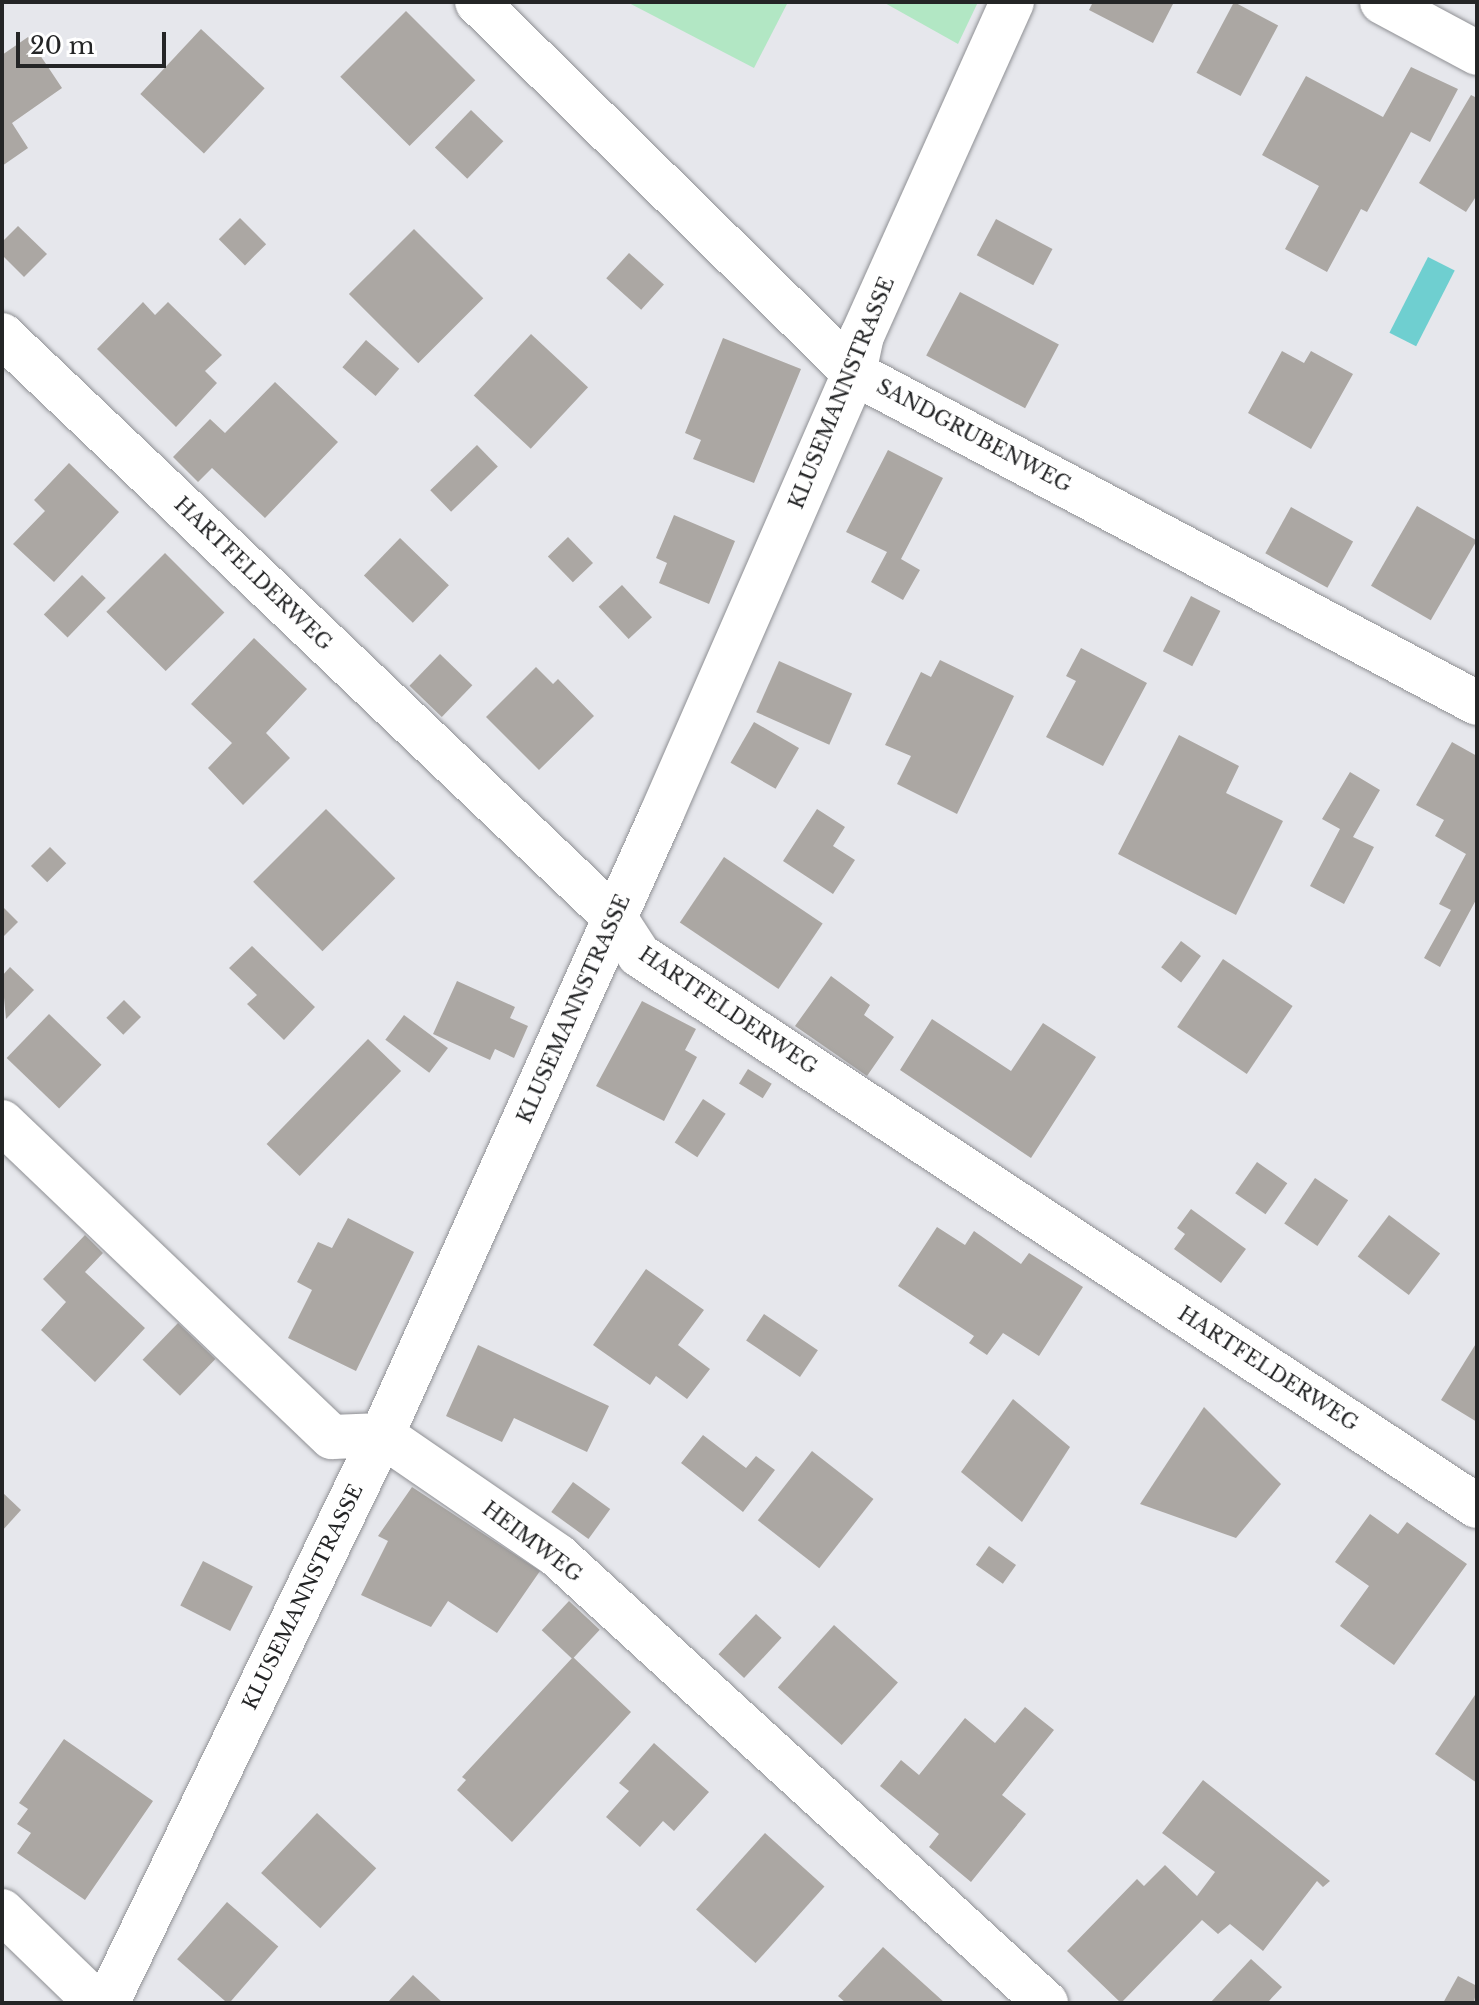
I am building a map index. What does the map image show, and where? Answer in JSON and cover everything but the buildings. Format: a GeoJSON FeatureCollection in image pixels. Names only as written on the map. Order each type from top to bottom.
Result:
{"type":"FeatureCollection","features":[{"type":"Feature","properties":{"kind":"street","name":"SANDGRUBENWEG"},"geometry":{"type":"LineString","coordinates":[[477,2],[854,373],[1477,703]]}},
{"type":"Feature","properties":{"kind":"street","name":"KLUSEMANNSTRASSE"},"geometry":{"type":"LineString","coordinates":[[107,2003],[382,1435],[615,918],[854,373],[862,336],[1012,2]]}},
{"type":"Feature","properties":{"kind":"street"},"geometry":{"type":"LineString","coordinates":[[1382,2],[1477,53]]}},
{"type":"Feature","properties":{"kind":"street","name":"HARTFELDERWEG"},"geometry":{"type":"LineString","coordinates":[[2,335],[615,918],[639,955],[1477,1506]]}},
{"type":"Feature","properties":{"kind":"street"},"geometry":{"type":"LineString","coordinates":[[2,1122],[332,1437],[382,1435]]}},
{"type":"Feature","properties":{"kind":"street","name":"HEIMWEG"},"geometry":{"type":"LineString","coordinates":[[382,1435],[558,1556],[1046,2003]]}},
{"type":"Feature","properties":{"kind":"street"},"geometry":{"type":"LineString","coordinates":[[2,1911],[97,2003]]}},
{"type":"Feature","properties":{"kind":"green space"},"geometry":{"type":"Polygon","coordinates":[[[627,2],[788,2],[754,68],[627,2]]]}},
{"type":"Feature","properties":{"kind":"green space"},"geometry":{"type":"Polygon","coordinates":[[[883,2],[978,2],[958,44],[883,2]]]}},
{"type":"Feature","properties":{"kind":"water"},"geometry":{"type":"Polygon","coordinates":[[[1428,257],[1455,271],[1416,346],[1389,333],[1428,257]]]}}]}
